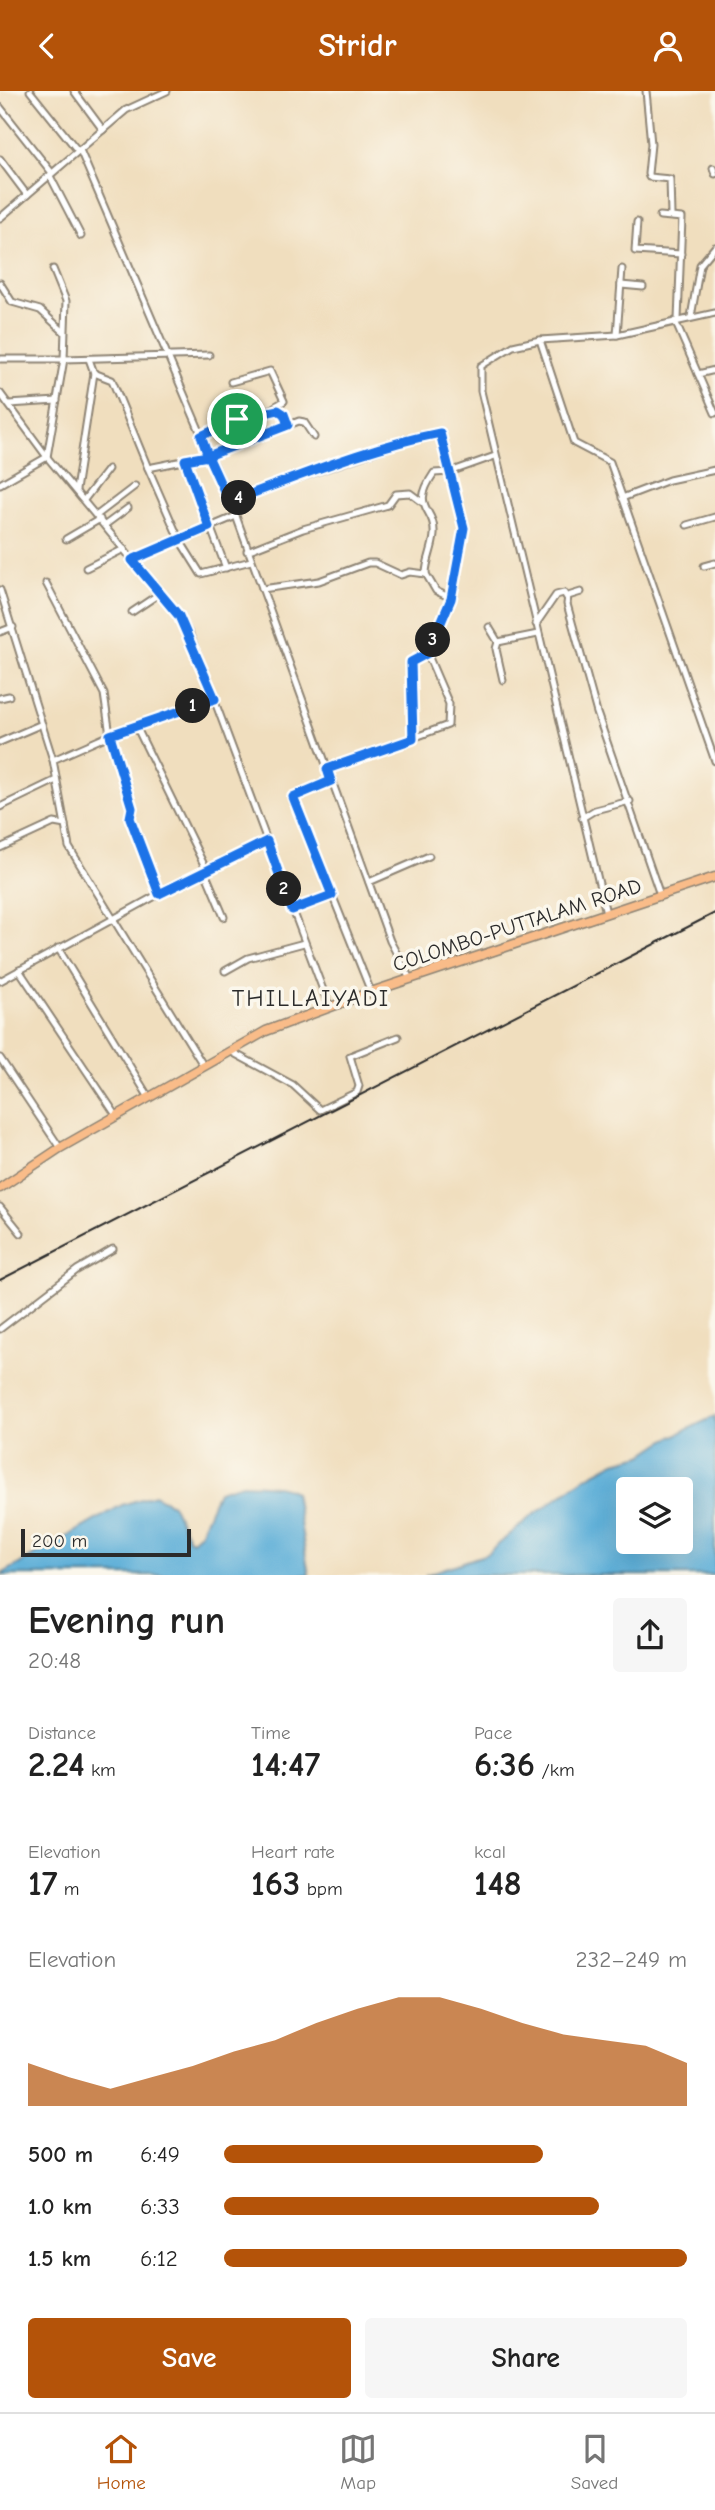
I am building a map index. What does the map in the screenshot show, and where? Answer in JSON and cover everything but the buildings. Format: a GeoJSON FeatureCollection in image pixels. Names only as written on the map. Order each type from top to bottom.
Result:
{"type":"FeatureCollection","features":[{"type":"Feature","properties":{"kind":"highway","name":"COLOMBO-PUTTALAM ROAD"},"geometry":{"type":"LineString","coordinates":[[0,1188],[60,1147],[266,1031],[329,1006],[715,877]]}},
{"type":"Feature","properties":{"kind":"street"},"geometry":{"type":"LineString","coordinates":[[30,91],[79,151],[125,251],[208,456],[236,516],[390,941],[410,979]]}},
{"type":"Feature","properties":{"kind":"street"},"geometry":{"type":"LineString","coordinates":[[74,91],[103,130]]}},
{"type":"Feature","properties":{"kind":"street"},"geometry":{"type":"LineString","coordinates":[[0,218],[126,110],[167,91]]}},
{"type":"Feature","properties":{"kind":"street"},"geometry":{"type":"LineString","coordinates":[[646,91],[651,144],[648,174],[649,177],[670,179],[670,215]]}},
{"type":"Feature","properties":{"kind":"street"},"geometry":{"type":"LineString","coordinates":[[0,107],[51,174],[81,236]]}},
{"type":"Feature","properties":{"kind":"street"},"geometry":{"type":"LineString","coordinates":[[0,159],[27,195]]}},
{"type":"Feature","properties":{"kind":"street"},"geometry":{"type":"LineString","coordinates":[[660,216],[682,218],[676,320],[715,413]]}},
{"type":"Feature","properties":{"kind":"street"},"geometry":{"type":"LineString","coordinates":[[637,222],[635,251],[681,254]]}},
{"type":"Feature","properties":{"kind":"street"},"geometry":{"type":"LineString","coordinates":[[691,317],[700,265],[715,247]]}},
{"type":"Feature","properties":{"kind":"street"},"geometry":{"type":"LineString","coordinates":[[0,484],[47,457],[64,359],[66,301],[53,269]]}},
{"type":"Feature","properties":{"kind":"street"},"geometry":{"type":"LineString","coordinates":[[617,335],[622,269]]}},
{"type":"Feature","properties":{"kind":"street"},"geometry":{"type":"LineString","coordinates":[[0,283],[12,302],[40,310],[63,331]]}},
{"type":"Feature","properties":{"kind":"street"},"geometry":{"type":"LineString","coordinates":[[621,285],[643,287]]}},
{"type":"Feature","properties":{"kind":"street"},"geometry":{"type":"LineString","coordinates":[[606,913],[495,456],[481,391],[481,366],[513,346],[540,340],[617,335],[715,313]]}},
{"type":"Feature","properties":{"kind":"street"},"geometry":{"type":"LineString","coordinates":[[540,340],[575,443],[610,462],[715,761]]}},
{"type":"Feature","properties":{"kind":"street"},"geometry":{"type":"LineString","coordinates":[[0,359],[89,359],[166,355],[172,358],[209,355]]}},
{"type":"Feature","properties":{"kind":"street"},"geometry":{"type":"LineString","coordinates":[[76,490],[94,373],[89,359]]}},
{"type":"Feature","properties":{"kind":"street"},"geometry":{"type":"LineString","coordinates":[[698,374],[715,370]]}},
{"type":"Feature","properties":{"kind":"street"},"geometry":{"type":"LineString","coordinates":[[201,436],[283,405],[285,401],[270,371],[231,383]]}},
{"type":"Feature","properties":{"kind":"street"},"geometry":{"type":"LineString","coordinates":[[94,373],[112,380],[178,539],[201,574],[251,561]]}},
{"type":"Feature","properties":{"kind":"street"},"geometry":{"type":"LineString","coordinates":[[0,393],[47,457],[179,616],[190,635],[329,1006]]}},
{"type":"Feature","properties":{"kind":"street"},"geometry":{"type":"LineString","coordinates":[[9,404],[57,401]]}},
{"type":"Feature","properties":{"kind":"street"},"geometry":{"type":"LineString","coordinates":[[268,410],[284,414],[288,425]]}},
{"type":"Feature","properties":{"kind":"street"},"geometry":{"type":"LineString","coordinates":[[148,468],[208,456],[288,425],[304,422],[314,437]]}},
{"type":"Feature","properties":{"kind":"street"},"geometry":{"type":"LineString","coordinates":[[229,502],[401,442],[440,433],[464,528],[451,599],[428,653],[411,662],[413,739]]}},
{"type":"Feature","properties":{"kind":"street"},"geometry":{"type":"LineString","coordinates":[[422,502],[426,485],[434,473],[450,472],[495,456]]}},
{"type":"Feature","properties":{"kind":"street"},"geometry":{"type":"LineString","coordinates":[[185,460],[226,568]]}},
{"type":"Feature","properties":{"kind":"street"},"geometry":{"type":"LineString","coordinates":[[84,500],[108,469]]}},
{"type":"Feature","properties":{"kind":"street"},"geometry":{"type":"LineString","coordinates":[[622,498],[669,480],[715,470]]}},
{"type":"Feature","properties":{"kind":"street"},"geometry":{"type":"LineString","coordinates":[[65,539],[98,517],[135,486]]}},
{"type":"Feature","properties":{"kind":"street"},"geometry":{"type":"LineString","coordinates":[[247,551],[303,529],[388,505],[396,494],[410,493],[422,502],[433,527],[426,574],[436,591],[451,599]]}},
{"type":"Feature","properties":{"kind":"street"},"geometry":{"type":"LineString","coordinates":[[105,525],[128,508]]}},
{"type":"Feature","properties":{"kind":"street"},"geometry":{"type":"LineString","coordinates":[[132,560],[236,516]]}},
{"type":"Feature","properties":{"kind":"street"},"geometry":{"type":"LineString","coordinates":[[687,525],[715,517]]}},
{"type":"Feature","properties":{"kind":"street"},"geometry":{"type":"LineString","coordinates":[[86,568],[124,549]]}},
{"type":"Feature","properties":{"kind":"street"},"geometry":{"type":"LineString","coordinates":[[262,589],[319,581],[368,563],[375,563],[401,575],[410,572],[426,574]]}},
{"type":"Feature","properties":{"kind":"street"},"geometry":{"type":"LineString","coordinates":[[704,566],[715,563]]}},
{"type":"Feature","properties":{"kind":"street"},"geometry":{"type":"LineString","coordinates":[[46,583],[104,694],[110,735],[132,808],[130,818],[159,894]]}},
{"type":"Feature","properties":{"kind":"street"},"geometry":{"type":"LineString","coordinates":[[0,590],[53,760],[69,847],[203,1065]]}},
{"type":"Feature","properties":{"kind":"street"},"geometry":{"type":"LineString","coordinates":[[567,598],[581,592]]}},
{"type":"Feature","properties":{"kind":"street"},"geometry":{"type":"LineString","coordinates":[[536,624],[556,595],[564,593],[597,713],[630,801],[660,895]]}},
{"type":"Feature","properties":{"kind":"street"},"geometry":{"type":"LineString","coordinates":[[132,612],[159,594]]}},
{"type":"Feature","properties":{"kind":"street"},"geometry":{"type":"LineString","coordinates":[[0,632],[13,627]]}},
{"type":"Feature","properties":{"kind":"street"},"geometry":{"type":"LineString","coordinates":[[489,627],[498,642],[496,649],[503,680]]}},
{"type":"Feature","properties":{"kind":"street"},"geometry":{"type":"LineString","coordinates":[[498,642],[538,634]]}},
{"type":"Feature","properties":{"kind":"street"},"geometry":{"type":"LineString","coordinates":[[327,769],[448,725],[449,704],[428,653]]}},
{"type":"Feature","properties":{"kind":"street"},"geometry":{"type":"LineString","coordinates":[[0,698],[9,696]]}},
{"type":"Feature","properties":{"kind":"street"},"geometry":{"type":"LineString","coordinates":[[53,760],[110,735],[215,699]]}},
{"type":"Feature","properties":{"kind":"street"},"geometry":{"type":"LineString","coordinates":[[0,742],[42,724]]}},
{"type":"Feature","properties":{"kind":"street"},"geometry":{"type":"LineString","coordinates":[[136,726],[206,872],[224,917]]}},
{"type":"Feature","properties":{"kind":"street"},"geometry":{"type":"LineString","coordinates":[[0,807],[56,780]]}},
{"type":"Feature","properties":{"kind":"street"},"geometry":{"type":"LineString","coordinates":[[331,781],[293,797],[371,992]]}},
{"type":"Feature","properties":{"kind":"street"},"geometry":{"type":"LineString","coordinates":[[582,818],[595,810],[630,801]]}},
{"type":"Feature","properties":{"kind":"street"},"geometry":{"type":"LineString","coordinates":[[0,848],[45,826],[54,823],[65,825]]}},
{"type":"Feature","properties":{"kind":"street"},"geometry":{"type":"LineString","coordinates":[[0,981],[159,894],[267,841]]}},
{"type":"Feature","properties":{"kind":"street"},"geometry":{"type":"LineString","coordinates":[[369,882],[429,856]]}},
{"type":"Feature","properties":{"kind":"street"},"geometry":{"type":"LineString","coordinates":[[292,910],[332,895]]}},
{"type":"Feature","properties":{"kind":"street"},"geometry":{"type":"LineString","coordinates":[[225,971],[248,958],[304,943]]}},
{"type":"Feature","properties":{"kind":"street"},"geometry":{"type":"LineString","coordinates":[[58,947],[148,1096]]}},
{"type":"Feature","properties":{"kind":"street"},"geometry":{"type":"LineString","coordinates":[[19,970],[116,1115]]}},
{"type":"Feature","properties":{"kind":"street"},"geometry":{"type":"LineString","coordinates":[[230,1051],[293,1085],[320,1109],[357,1092],[350,1056],[398,1037]]}},
{"type":"Feature","properties":{"kind":"street"},"geometry":{"type":"LineString","coordinates":[[0,1059],[14,1080]]}},
{"type":"Feature","properties":{"kind":"street"},"geometry":{"type":"LineString","coordinates":[[0,1059],[60,1147]]}},
{"type":"Feature","properties":{"kind":"street"},"geometry":{"type":"LineString","coordinates":[[0,1207],[20,1233]]}},
{"type":"Feature","properties":{"kind":"street"},"geometry":{"type":"LineString","coordinates":[[0,1329],[77,1270],[113,1249]]}},
{"type":"Feature","properties":{"kind":"water"},"geometry":{"type":"Polygon","coordinates":[[[715,1416],[715,1575],[425,1575],[487,1554],[528,1519],[585,1478],[615,1462],[642,1455],[663,1441],[715,1416]]]}},
{"type":"Feature","properties":{"kind":"water"},"geometry":{"type":"Polygon","coordinates":[[[242,1484],[279,1486],[295,1493],[309,1575],[0,1575],[122,1505],[154,1495],[172,1504],[188,1538],[192,1540],[200,1533],[218,1491],[242,1484]]]}},
{"type":"Feature","properties":{"kind":"railway"},"geometry":{"type":"LineString","coordinates":[[0,1280],[715,913]]}},
{"type":"Feature","properties":{"kind":"district","name":"THILLAIYADI"},"geometry":{"type":"Point","coordinates":[311,998]}},
{"type":"Feature","properties":{"kind":"route"},"geometry":{"type":"LineString","coordinates":[[237,419],[201,436],[208,456],[185,460],[209,527],[132,560],[179,616],[190,635],[215,699],[110,735],[132,808],[130,818],[143,858],[159,894],[267,841],[292,910],[332,895],[293,797],[331,781],[327,769],[413,739],[411,662],[428,653],[451,599],[464,528],[440,433],[414,438],[229,502],[208,456],[288,425],[284,414],[278,410],[268,410],[237,419]]}}]}
